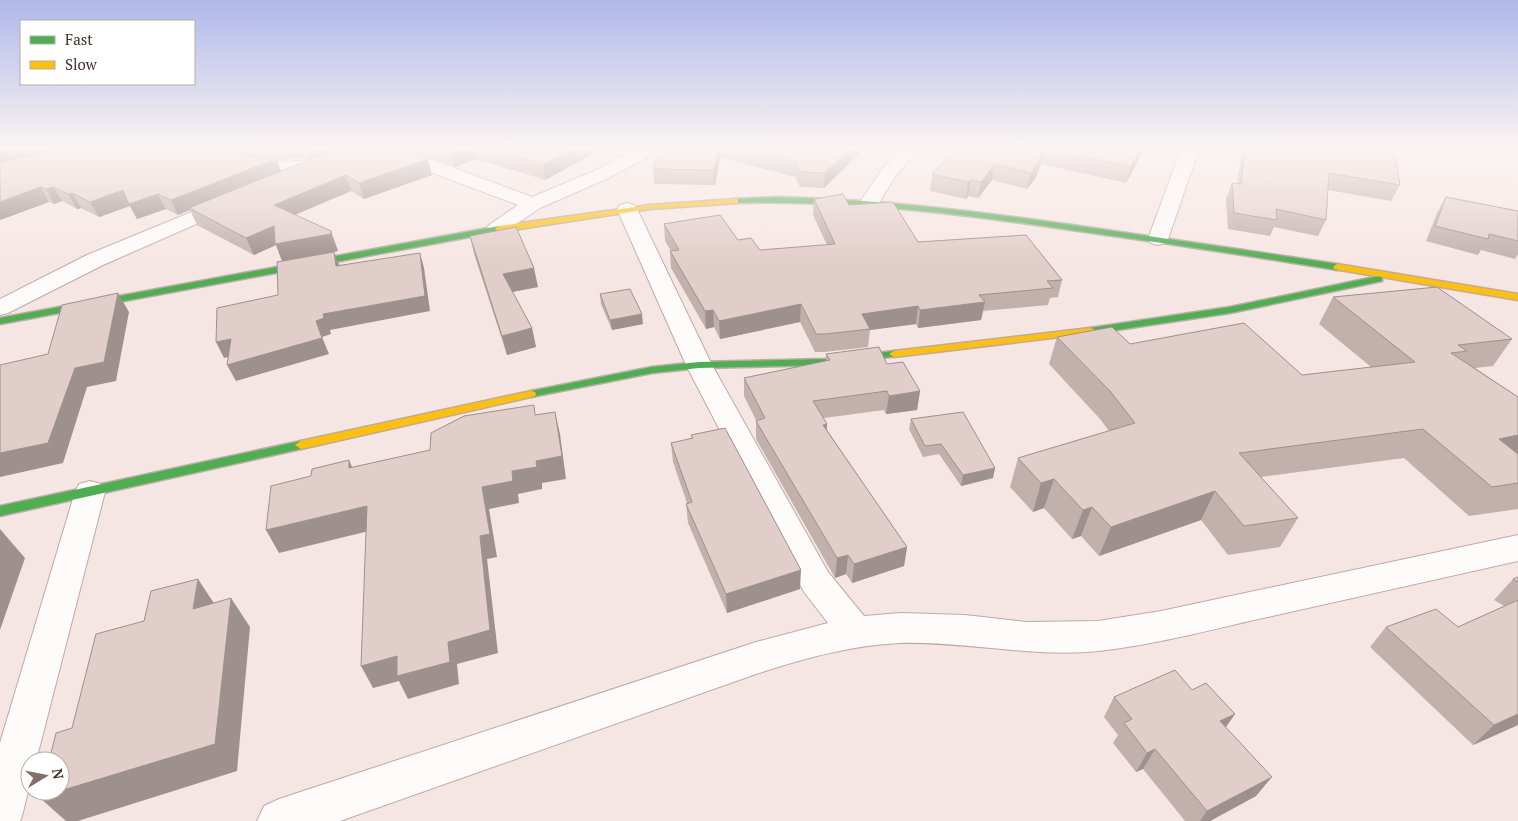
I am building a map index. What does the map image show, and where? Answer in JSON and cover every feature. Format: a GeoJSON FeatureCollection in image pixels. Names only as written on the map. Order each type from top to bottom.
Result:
{"type":"FeatureCollection","features":[{"type":"Feature","properties":{"kind":"street"},"geometry":{"type":"LineString","coordinates":[[488,187],[533,204]]}},
{"type":"Feature","properties":{"kind":"street"},"geometry":{"type":"LineString","coordinates":[[496,229],[533,204],[572,187]]}},
{"type":"Feature","properties":{"kind":"street"},"geometry":{"type":"LineString","coordinates":[[870,202],[879,187]]}},
{"type":"Feature","properties":{"kind":"street"},"geometry":{"type":"LineString","coordinates":[[1158,239],[1176,187]]}},
{"type":"Feature","properties":{"kind":"street"},"geometry":{"type":"LineString","coordinates":[[0,308],[131,244],[247,195]]}},
{"type":"Feature","properties":{"kind":"street"},"geometry":{"type":"LineString","coordinates":[[0,321],[208,285],[496,229],[627,209],[756,200],[870,202],[921,207],[1158,239],[1518,297]]}},
{"type":"Feature","properties":{"kind":"street"},"geometry":{"type":"LineString","coordinates":[[627,209],[699,365],[816,582],[856,632]]}},
{"type":"Feature","properties":{"kind":"street"},"geometry":{"type":"LineString","coordinates":[[0,511],[594,380],[652,370],[699,365],[825,362],[1115,328],[1230,310],[1395,276]]}},
{"type":"Feature","properties":{"kind":"street"},"geometry":{"type":"LineString","coordinates":[[0,816],[90,492]]}},
{"type":"Feature","properties":{"kind":"street"},"geometry":{"type":"LineString","coordinates":[[280,821],[756,658],[806,643],[856,632],[910,628],[965,630],[1026,636],[1098,636],[1170,624],[1518,548]]}},
{"type":"Feature","properties":{"kind":"building"},"geometry":{"type":"Polygon","coordinates":[[[0,187],[40,187],[0,202],[0,187]]]}},
{"type":"Feature","properties":{"kind":"building"},"geometry":{"type":"Polygon","coordinates":[[[54,187],[203,187],[171,200],[158,194],[129,204],[123,190],[90,202],[72,193],[68,194],[54,187]]]}},
{"type":"Feature","properties":{"kind":"building"},"geometry":{"type":"Polygon","coordinates":[[[241,187],[316,187],[274,205],[331,231],[331,234],[275,244],[274,226],[246,238],[189,208],[241,187]]]}},
{"type":"Feature","properties":{"kind":"building"},"geometry":{"type":"Polygon","coordinates":[[[1232,187],[1328,187],[1326,220],[1276,209],[1277,220],[1234,213],[1232,187]]]}},
{"type":"Feature","properties":{"kind":"building"},"geometry":{"type":"Polygon","coordinates":[[[843,194],[849,205],[893,202],[918,242],[1026,235],[1062,280],[1047,281],[1053,288],[979,295],[985,302],[920,310],[918,306],[862,314],[870,329],[816,334],[801,304],[719,321],[713,310],[705,311],[670,251],[679,250],[664,224],[720,215],[738,240],[751,238],[760,250],[835,244],[814,199],[843,194]]]}},
{"type":"Feature","properties":{"kind":"building"},"geometry":{"type":"Polygon","coordinates":[[[1446,197],[1518,211],[1518,241],[1489,234],[1488,239],[1435,226],[1446,197]]]}},
{"type":"Feature","properties":{"kind":"building"},"geometry":{"type":"Polygon","coordinates":[[[516,227],[534,268],[503,274],[532,328],[502,336],[470,236],[516,227]]]}},
{"type":"Feature","properties":{"kind":"building"},"geometry":{"type":"Polygon","coordinates":[[[334,252],[336,266],[420,253],[425,296],[323,314],[324,318],[316,321],[322,338],[227,365],[231,339],[216,342],[217,308],[278,295],[277,262],[334,252]]]}},
{"type":"Feature","properties":{"kind":"building"},"geometry":{"type":"Polygon","coordinates":[[[1437,287],[1512,339],[1458,345],[1467,351],[1451,353],[1518,397],[1518,435],[1499,439],[1518,454],[1518,483],[1492,487],[1423,429],[1239,453],[1298,518],[1244,526],[1215,491],[1111,527],[1092,507],[1083,510],[1054,479],[1041,483],[1018,458],[1135,423],[1110,391],[1057,337],[1112,327],[1130,344],[1244,323],[1302,375],[1415,362],[1333,297],[1437,287]]]}},
{"type":"Feature","properties":{"kind":"building"},"geometry":{"type":"Polygon","coordinates":[[[630,289],[642,314],[610,320],[600,294],[630,289]]]}},
{"type":"Feature","properties":{"kind":"building"},"geometry":{"type":"Polygon","coordinates":[[[118,293],[104,362],[75,368],[48,443],[0,453],[0,365],[48,354],[62,305],[118,293]]]}},
{"type":"Feature","properties":{"kind":"building"},"geometry":{"type":"Polygon","coordinates":[[[879,347],[887,364],[903,362],[920,391],[889,396],[887,391],[813,401],[827,424],[823,425],[907,547],[854,564],[848,555],[837,558],[756,421],[765,418],[744,378],[830,360],[826,354],[879,347]]]}},
{"type":"Feature","properties":{"kind":"building"},"geometry":{"type":"Polygon","coordinates":[[[534,405],[535,415],[555,412],[562,456],[536,461],[537,467],[512,471],[513,481],[482,487],[490,534],[480,536],[490,630],[448,642],[450,662],[397,676],[397,656],[361,666],[367,506],[266,530],[271,486],[311,476],[312,469],[349,460],[349,468],[430,450],[431,433],[464,416],[534,405]]]}},
{"type":"Feature","properties":{"kind":"building"},"geometry":{"type":"Polygon","coordinates":[[[963,412],[995,468],[963,475],[941,444],[925,446],[911,419],[963,412]]]}},
{"type":"Feature","properties":{"kind":"building"},"geometry":{"type":"Polygon","coordinates":[[[725,428],[801,570],[726,594],[686,504],[692,502],[671,443],[693,438],[691,435],[725,428]]]}},
{"type":"Feature","properties":{"kind":"building"},"geometry":{"type":"Polygon","coordinates":[[[198,579],[193,609],[231,598],[215,744],[70,788],[70,751],[52,751],[56,733],[72,728],[96,634],[144,621],[151,591],[198,579]]]}},
{"type":"Feature","properties":{"kind":"building"},"geometry":{"type":"Polygon","coordinates":[[[1518,600],[1518,714],[1494,725],[1386,627],[1436,609],[1458,627],[1518,600]]]}},
{"type":"Feature","properties":{"kind":"building"},"geometry":{"type":"Polygon","coordinates":[[[1175,670],[1192,690],[1206,683],[1235,714],[1220,721],[1272,777],[1207,811],[1155,749],[1147,753],[1124,723],[1132,719],[1114,697],[1175,670]]]}},
{"type":"Feature","properties":{"kind":"traffic: fast"},"geometry":{"type":"LineString","coordinates":[[735,201],[817,200],[941,210],[1023,220],[1337,267]]}},
{"type":"Feature","properties":{"kind":"traffic: fast"},"geometry":{"type":"LineString","coordinates":[[0,321],[499,229]]}},
{"type":"Feature","properties":{"kind":"traffic: fast"},"geometry":{"type":"LineString","coordinates":[[1090,331],[1230,310],[1379,279]]}},
{"type":"Feature","properties":{"kind":"traffic: fast"},"geometry":{"type":"LineString","coordinates":[[531,394],[652,370],[699,365],[825,362],[894,354]]}},
{"type":"Feature","properties":{"kind":"traffic: fast"},"geometry":{"type":"LineString","coordinates":[[0,511],[301,445]]}},
{"type":"Feature","properties":{"kind":"traffic: slow"},"geometry":{"type":"LineString","coordinates":[[499,229],[650,207],[735,201]]}},
{"type":"Feature","properties":{"kind":"traffic: slow"},"geometry":{"type":"LineString","coordinates":[[1337,267],[1518,297]]}},
{"type":"Feature","properties":{"kind":"traffic: slow"},"geometry":{"type":"LineString","coordinates":[[894,354],[1090,331]]}},
{"type":"Feature","properties":{"kind":"traffic: slow"},"geometry":{"type":"LineString","coordinates":[[301,445],[531,394]]}}]}
